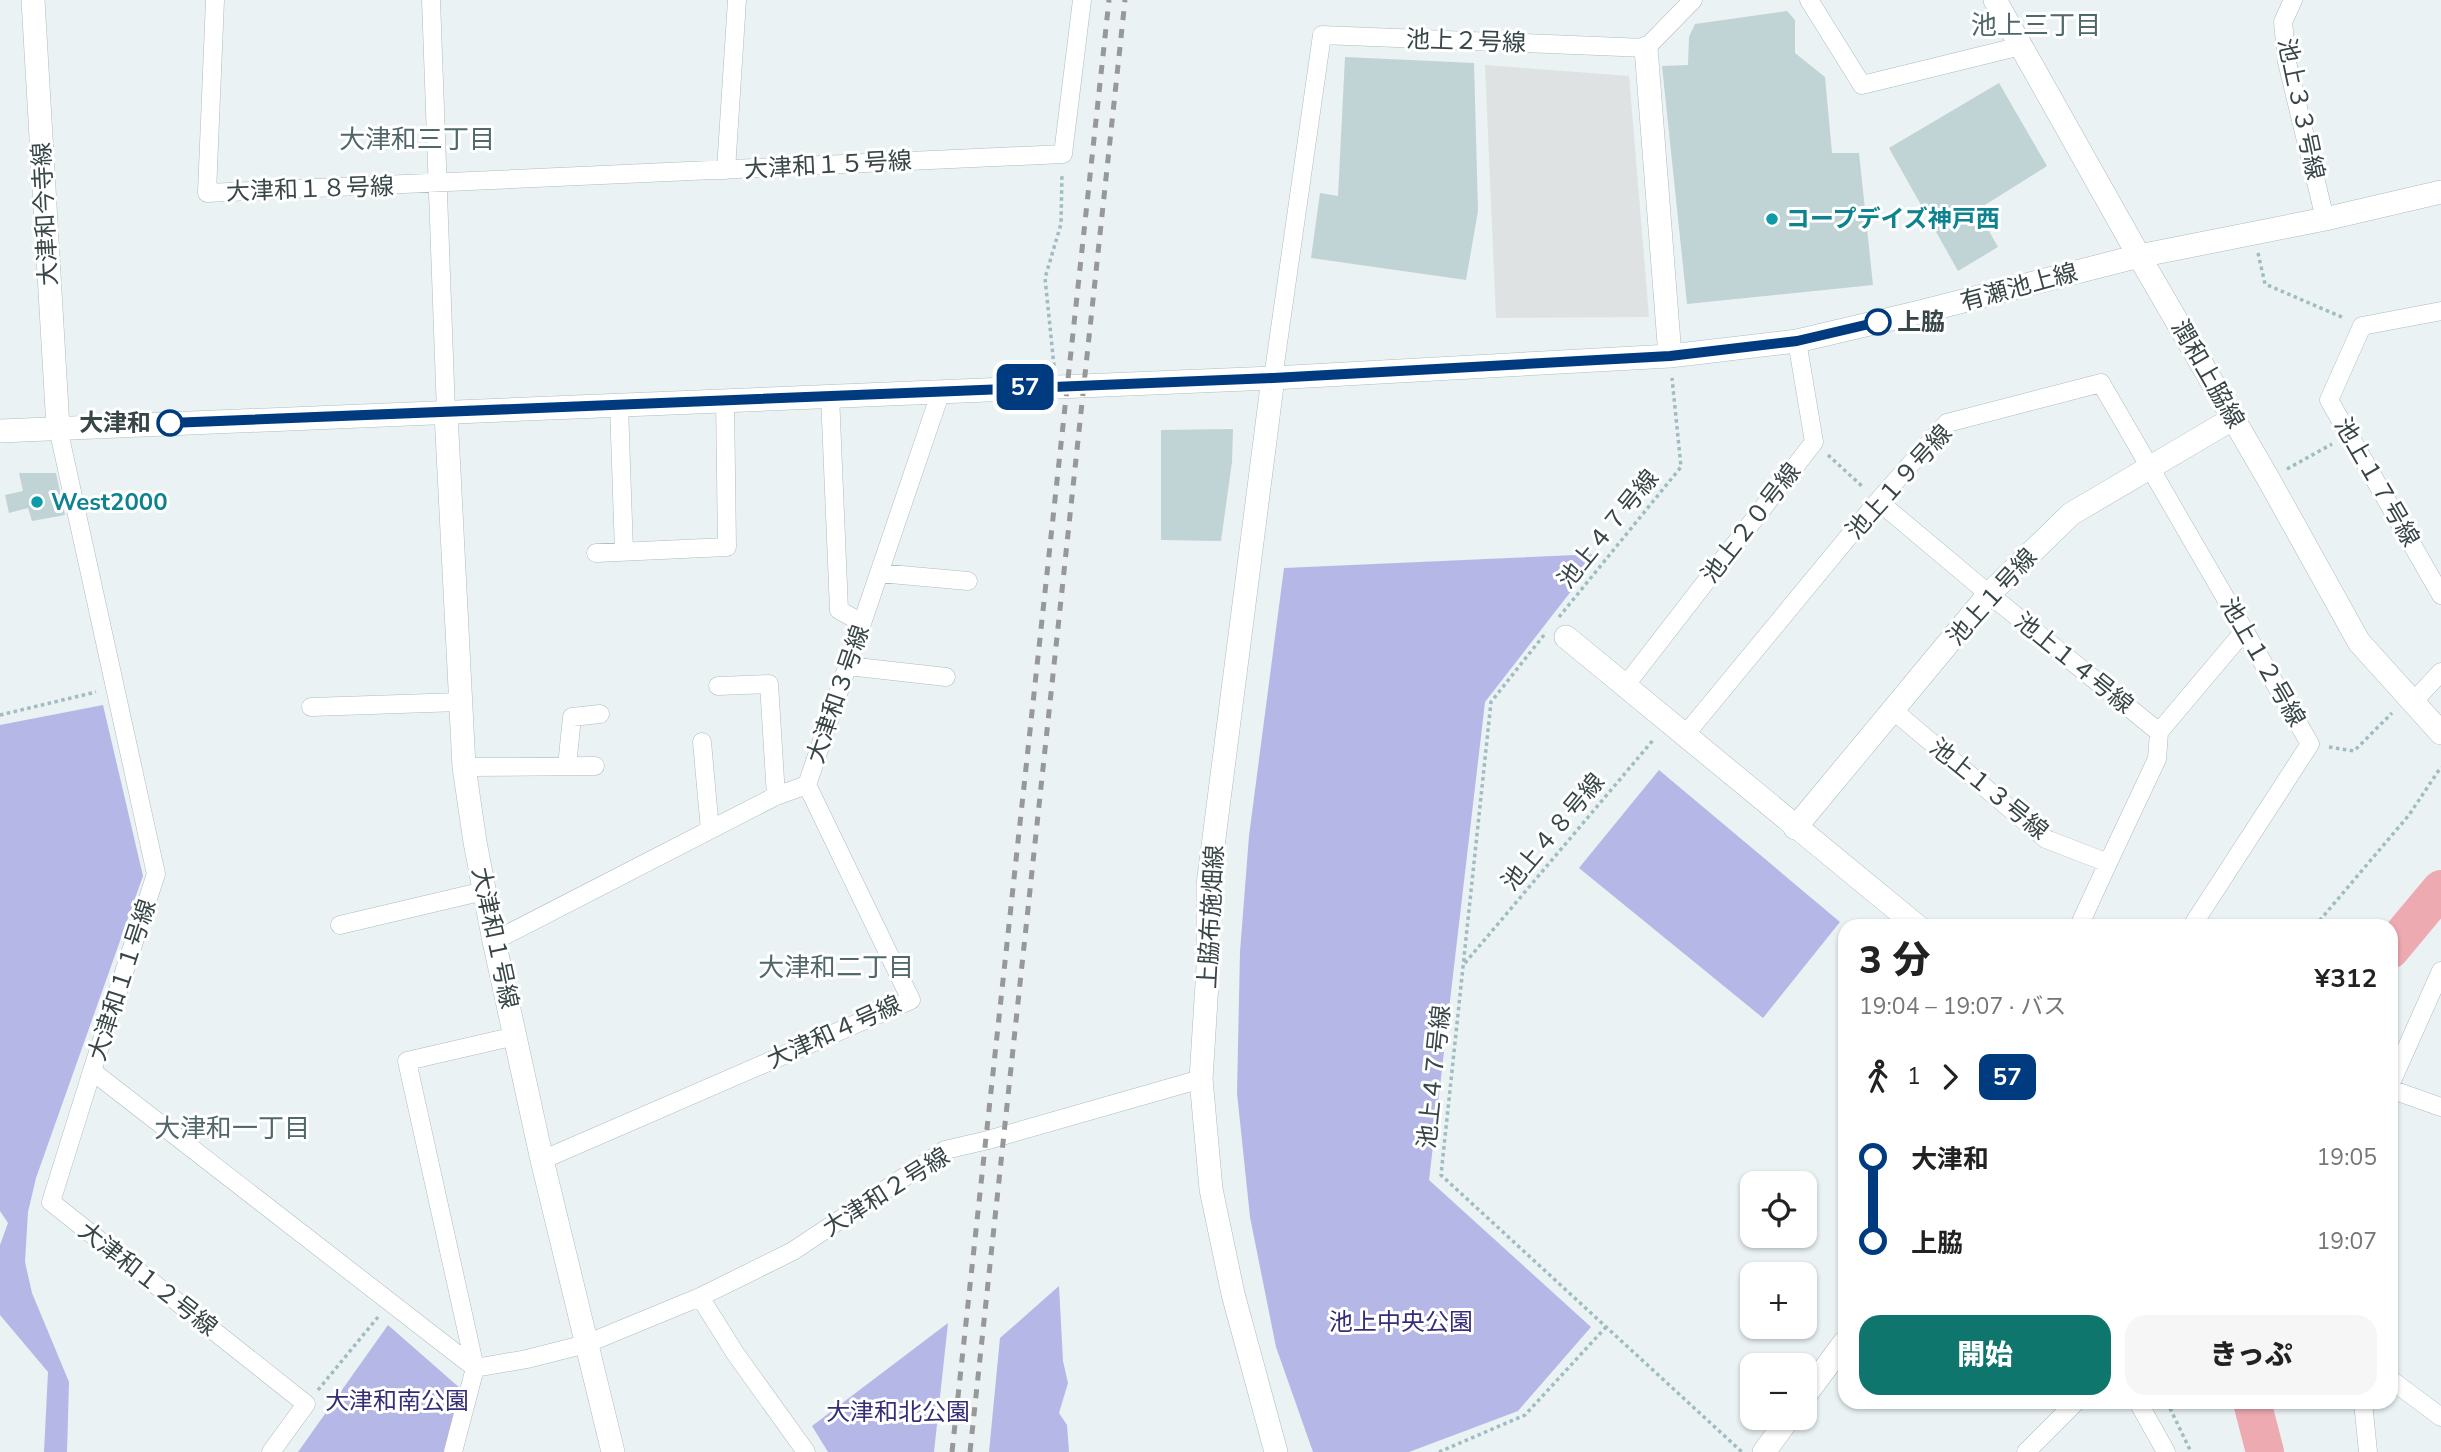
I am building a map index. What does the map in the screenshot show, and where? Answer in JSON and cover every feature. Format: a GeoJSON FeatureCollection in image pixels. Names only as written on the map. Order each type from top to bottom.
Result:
{"type":"FeatureCollection","features":[{"type":"Feature","properties":{"kind":"street","name":"大津和今寺線"},"geometry":{"type":"LineString","coordinates":[[33,0],[58,428]]}},
{"type":"Feature","properties":{"kind":"street","name":"大津和１８号線"},"geometry":{"type":"LineString","coordinates":[[215,0],[207,193],[439,184]]}},
{"type":"Feature","properties":{"kind":"street"},"geometry":{"type":"LineString","coordinates":[[431,0],[446,413]]}},
{"type":"Feature","properties":{"kind":"street"},"geometry":{"type":"LineString","coordinates":[[726,170],[737,0]]}},
{"type":"Feature","properties":{"kind":"street"},"geometry":{"type":"LineString","coordinates":[[1063,154],[1083,0]]}},
{"type":"Feature","properties":{"kind":"street"},"geometry":{"type":"LineString","coordinates":[[1670,356],[1646,48],[1693,0]]}},
{"type":"Feature","properties":{"kind":"street"},"geometry":{"type":"LineString","coordinates":[[1809,0],[1862,85],[2021,46]]}},
{"type":"Feature","properties":{"kind":"street","name":"潤和上脇線"},"geometry":{"type":"LineString","coordinates":[[1995,0],[2359,642],[2441,733]]}},
{"type":"Feature","properties":{"kind":"street","name":"池上３３号線"},"geometry":{"type":"LineString","coordinates":[[2293,0],[2283,22],[2287,62],[2325,219]]}},
{"type":"Feature","properties":{"kind":"street","name":"池上２号線"},"geometry":{"type":"LineString","coordinates":[[1273,378],[1322,35],[1646,48]]}},
{"type":"Feature","properties":{"kind":"street","name":"大津和１５号線"},"geometry":{"type":"LineString","coordinates":[[439,184],[1063,154]]}},
{"type":"Feature","properties":{"kind":"street","name":"有瀬池上線"},"geometry":{"type":"LineString","coordinates":[[0,431],[1273,378],[1670,356],[1797,341],[2139,256],[2325,219],[2441,192]]}},
{"type":"Feature","properties":{"kind":"street"},"geometry":{"type":"LineString","coordinates":[[2362,326],[2441,311]]}},
{"type":"Feature","properties":{"kind":"street","name":"池上１７号線"},"geometry":{"type":"LineString","coordinates":[[2362,326],[2329,400],[2441,595]]}},
{"type":"Feature","properties":{"kind":"street","name":"池上２０号線"},"geometry":{"type":"LineString","coordinates":[[1625,686],[1814,442],[1797,341]]}},
{"type":"Feature","properties":{"kind":"street","name":"上脇布施畑線"},"geometry":{"type":"LineString","coordinates":[[1273,378],[1208,884],[1208,968],[1201,1079],[1214,1202],[1233,1293],[1276,1452]]}},
{"type":"Feature","properties":{"kind":"street","name":"池上１９号線"},"geometry":{"type":"LineString","coordinates":[[1677,728],[1947,423],[2101,383],[2149,466]]}},
{"type":"Feature","properties":{"kind":"street","name":"大津和３号線"},"geometry":{"type":"LineString","coordinates":[[494,941],[776,796],[807,785],[941,391]]}},
{"type":"Feature","properties":{"kind":"street"},"geometry":{"type":"LineString","coordinates":[[830,395],[839,610],[862,623]]}},
{"type":"Feature","properties":{"kind":"street"},"geometry":{"type":"LineString","coordinates":[[596,553],[727,547],[725,400]]}},
{"type":"Feature","properties":{"kind":"street"},"geometry":{"type":"LineString","coordinates":[[619,405],[624,552]]}},
{"type":"Feature","properties":{"kind":"street","name":"大津和１号線"},"geometry":{"type":"LineString","coordinates":[[446,413],[464,767],[494,941],[542,1160],[613,1452]]}},
{"type":"Feature","properties":{"kind":"street","name":"池上１号線"},"geometry":{"type":"LineString","coordinates":[[1795,828],[1989,594],[2071,514],[2234,418]]}},
{"type":"Feature","properties":{"kind":"street","name":"大津和１１号線"},"geometry":{"type":"LineString","coordinates":[[58,428],[156,874],[92,1071],[475,1368]]}},
{"type":"Feature","properties":{"kind":"street","name":"池上１２号線"},"geometry":{"type":"LineString","coordinates":[[2149,466],[2309,744],[2196,919]]}},
{"type":"Feature","properties":{"kind":"street","name":"池上１４号線"},"geometry":{"type":"LineString","coordinates":[[1878,501],[2159,732]]}},
{"type":"Feature","properties":{"kind":"street"},"geometry":{"type":"LineString","coordinates":[[879,573],[968,581]]}},
{"type":"Feature","properties":{"kind":"street"},"geometry":{"type":"LineString","coordinates":[[1560,630],[1795,828],[1862,878],[1909,919]]}},
{"type":"Feature","properties":{"kind":"street"},"geometry":{"type":"LineString","coordinates":[[2082,919],[2158,759],[2159,732],[2245,630]]}},
{"type":"Feature","properties":{"kind":"street"},"geometry":{"type":"LineString","coordinates":[[848,666],[946,677]]}},
{"type":"Feature","properties":{"kind":"street"},"geometry":{"type":"LineString","coordinates":[[2412,703],[2441,672]]}},
{"type":"Feature","properties":{"kind":"street"},"geometry":{"type":"LineString","coordinates":[[719,686],[769,684],[776,796]]}},
{"type":"Feature","properties":{"kind":"street"},"geometry":{"type":"LineString","coordinates":[[311,708],[460,702]]}},
{"type":"Feature","properties":{"kind":"street","name":"池上１３号線"},"geometry":{"type":"LineString","coordinates":[[1894,711],[2046,839],[2108,863]]}},
{"type":"Feature","properties":{"kind":"street"},"geometry":{"type":"LineString","coordinates":[[567,766],[572,717],[600,715]]}},
{"type":"Feature","properties":{"kind":"street"},"geometry":{"type":"LineString","coordinates":[[702,742],[710,830]]}},
{"type":"Feature","properties":{"kind":"street"},"geometry":{"type":"LineString","coordinates":[[464,767],[595,766]]}},
{"type":"Feature","properties":{"kind":"street","name":"大津和４号線"},"geometry":{"type":"LineString","coordinates":[[542,1160],[911,1000],[807,785]]}},
{"type":"Feature","properties":{"kind":"street"},"geometry":{"type":"LineString","coordinates":[[340,925],[484,891]]}},
{"type":"Feature","properties":{"kind":"street"},"geometry":{"type":"LineString","coordinates":[[2398,1069],[2441,971]]}},
{"type":"Feature","properties":{"kind":"street"},"geometry":{"type":"LineString","coordinates":[[453,1452],[475,1368],[407,1061],[515,1036]]}},
{"type":"Feature","properties":{"kind":"street","name":"大津和１２号線"},"geometry":{"type":"LineString","coordinates":[[92,1071],[51,1202],[306,1404]]}},
{"type":"Feature","properties":{"kind":"street","name":"大津和２号線"},"geometry":{"type":"LineString","coordinates":[[586,1345],[700,1297],[793,1251],[945,1150],[1201,1079]]}},
{"type":"Feature","properties":{"kind":"street"},"geometry":{"type":"LineString","coordinates":[[2398,1090],[2441,1107]]}},
{"type":"Feature","properties":{"kind":"street"},"geometry":{"type":"LineString","coordinates":[[700,1297],[735,1353],[806,1452]]}},
{"type":"Feature","properties":{"kind":"street"},"geometry":{"type":"LineString","coordinates":[[475,1368],[586,1345]]}},
{"type":"Feature","properties":{"kind":"street"},"geometry":{"type":"LineString","coordinates":[[1817,1379],[1838,1351]]}},
{"type":"Feature","properties":{"kind":"street"},"geometry":{"type":"LineString","coordinates":[[2398,1385],[2441,1417]]}},
{"type":"Feature","properties":{"kind":"street"},"geometry":{"type":"LineString","coordinates":[[271,1452],[306,1404]]}},
{"type":"Feature","properties":{"kind":"street"},"geometry":{"type":"LineString","coordinates":[[2026,1452],[2069,1409]]}},
{"type":"Feature","properties":{"kind":"street"},"geometry":{"type":"LineString","coordinates":[[2142,1409],[2166,1452]]}},
{"type":"Feature","properties":{"kind":"street"},"geometry":{"type":"LineString","coordinates":[[2364,1409],[2368,1452]]}},
{"type":"Feature","properties":{"kind":"street"},"geometry":{"type":"LineString","coordinates":[[1764,1452],[1780,1430]]}},
{"type":"Feature","properties":{"kind":"path"},"geometry":{"type":"LineString","coordinates":[[1056,386],[1045,278],[1061,224],[1063,154]]}},
{"type":"Feature","properties":{"kind":"path"},"geometry":{"type":"LineString","coordinates":[[2254,233],[2265,284],[2362,326]]}},
{"type":"Feature","properties":{"kind":"path","name":"池上４７号線"},"geometry":{"type":"LineString","coordinates":[[1670,356],[1681,467],[1560,630],[1545,634],[1491,702],[1440,1175],[1742,1452]]}},
{"type":"Feature","properties":{"kind":"path"},"geometry":{"type":"LineString","coordinates":[[2269,480],[2349,434]]}},
{"type":"Feature","properties":{"kind":"path"},"geometry":{"type":"LineString","coordinates":[[1814,442],[1878,501]]}},
{"type":"Feature","properties":{"kind":"path"},"geometry":{"type":"LineString","coordinates":[[0,715],[115,687]]}},
{"type":"Feature","properties":{"kind":"path"},"geometry":{"type":"LineString","coordinates":[[2309,744],[2354,751],[2390,714],[2412,703]]}},
{"type":"Feature","properties":{"kind":"path","name":"池上４８号線"},"geometry":{"type":"LineString","coordinates":[[1464,965],[1677,728]]}},
{"type":"Feature","properties":{"kind":"path"},"geometry":{"type":"LineString","coordinates":[[2321,919],[2409,815],[2441,767]]}},
{"type":"Feature","properties":{"kind":"path"},"geometry":{"type":"LineString","coordinates":[[306,1404],[390,1302]]}},
{"type":"Feature","properties":{"kind":"path"},"geometry":{"type":"LineString","coordinates":[[1438,1452],[1525,1415],[1606,1327]]}},
{"type":"Feature","properties":{"kind":"path"},"geometry":{"type":"LineString","coordinates":[[2170,1409],[2191,1452]]}},
{"type":"Feature","properties":{"kind":"green space","name":"池上中央公園"},"geometry":{"type":"Polygon","coordinates":[[[1600,554],[1485,702],[1429,1180],[1591,1327],[1518,1411],[1409,1452],[1313,1452],[1276,1347],[1250,1217],[1237,1093],[1240,952],[1249,836],[1284,568],[1600,554]]]}},
{"type":"Feature","properties":{"kind":"green space"},"geometry":{"type":"Polygon","coordinates":[[[103,705],[143,876],[36,1178],[28,1212],[25,1262],[32,1293],[69,1382],[67,1452],[44,1452],[48,1372],[0,1315],[0,1245],[8,1223],[0,1211],[0,725],[103,705]]]}},
{"type":"Feature","properties":{"kind":"green space"},"geometry":{"type":"Polygon","coordinates":[[[1659,770],[1838,920],[1838,924],[1763,1018],[1579,868],[1659,770]]]}},
{"type":"Feature","properties":{"kind":"green space"},"geometry":{"type":"Polygon","coordinates":[[[1059,1286],[1063,1361],[1068,1383],[1059,1413],[1067,1425],[1069,1452],[989,1452],[1000,1338],[1059,1286]]]}},
{"type":"Feature","properties":{"kind":"green space","name":"大津和北公園"},"geometry":{"type":"Polygon","coordinates":[[[948,1323],[934,1452],[828,1452],[812,1426],[948,1323]]]}},
{"type":"Feature","properties":{"kind":"green space","name":"大津和南公園"},"geometry":{"type":"Polygon","coordinates":[[[388,1325],[461,1389],[444,1452],[298,1452],[388,1325]]]}},
{"type":"Feature","properties":{"kind":"shaded area"},"geometry":{"type":"Polygon","coordinates":[[[1485,65],[1629,76],[1649,317],[1496,318],[1485,65]]]}},
{"type":"Feature","properties":{"kind":"building","name":"コープデイズ神戸西"},"geometry":{"type":"Polygon","coordinates":[[[1787,11],[1795,20],[1795,53],[1825,77],[1832,153],[1859,153],[1873,285],[1687,304],[1662,66],[1688,65],[1689,37],[1695,24],[1787,11]]]}},
{"type":"Feature","properties":{"kind":"building"},"geometry":{"type":"Polygon","coordinates":[[[1345,57],[1474,63],[1478,211],[1466,280],[1311,258],[1320,193],[1338,196],[1345,57]]]}},
{"type":"Feature","properties":{"kind":"building"},"geometry":{"type":"Polygon","coordinates":[[[1999,83],[2047,166],[1977,210],[1998,247],[1958,271],[1889,148],[1999,83]]]}},
{"type":"Feature","properties":{"kind":"building"},"geometry":{"type":"Polygon","coordinates":[[[1233,429],[1232,462],[1221,541],[1161,540],[1161,430],[1233,429]]]}},
{"type":"Feature","properties":{"kind":"building","name":"West2000"},"geometry":{"type":"Polygon","coordinates":[[[19,473],[56,473],[65,515],[32,521],[28,508],[9,513],[5,495],[23,491],[19,473]]]}},
{"type":"Feature","properties":{"kind":"waterway"},"geometry":{"type":"LineString","coordinates":[[2398,940],[2441,889]]}},
{"type":"Feature","properties":{"kind":"waterway"},"geometry":{"type":"LineString","coordinates":[[2254,1409],[2265,1452]]}},
{"type":"Feature","properties":{"kind":"railway"},"geometry":{"type":"LineString","coordinates":[[952,1452],[1109,0]]}},
{"type":"Feature","properties":{"kind":"railway"},"geometry":{"type":"LineString","coordinates":[[970,1452],[1125,0]]}},
{"type":"Feature","properties":{"kind":"bus line","name":"57"},"geometry":{"type":"LineString","coordinates":[[170,423],[1273,378],[1670,356],[1797,341],[1878,322]]}},
{"type":"Feature","properties":{"kind":"place","name":"コープデイズ神戸西"},"geometry":{"type":"Point","coordinates":[1772,219]}},
{"type":"Feature","properties":{"kind":"place","name":"上脇"},"geometry":{"type":"Point","coordinates":[1878,322]}},
{"type":"Feature","properties":{"kind":"place","name":"大津和"},"geometry":{"type":"Point","coordinates":[170,423]}},
{"type":"Feature","properties":{"kind":"place","name":"West2000"},"geometry":{"type":"Point","coordinates":[37,502]}},
{"type":"Feature","properties":{"kind":"district","name":"池上三丁目"},"geometry":{"type":"Point","coordinates":[2036,25]}},
{"type":"Feature","properties":{"kind":"district","name":"大津和三丁目"},"geometry":{"type":"Point","coordinates":[417,139]}},
{"type":"Feature","properties":{"kind":"district","name":"大津和二丁目"},"geometry":{"type":"Point","coordinates":[836,967]}},
{"type":"Feature","properties":{"kind":"district","name":"大津和一丁目"},"geometry":{"type":"Point","coordinates":[232,1128]}}]}
